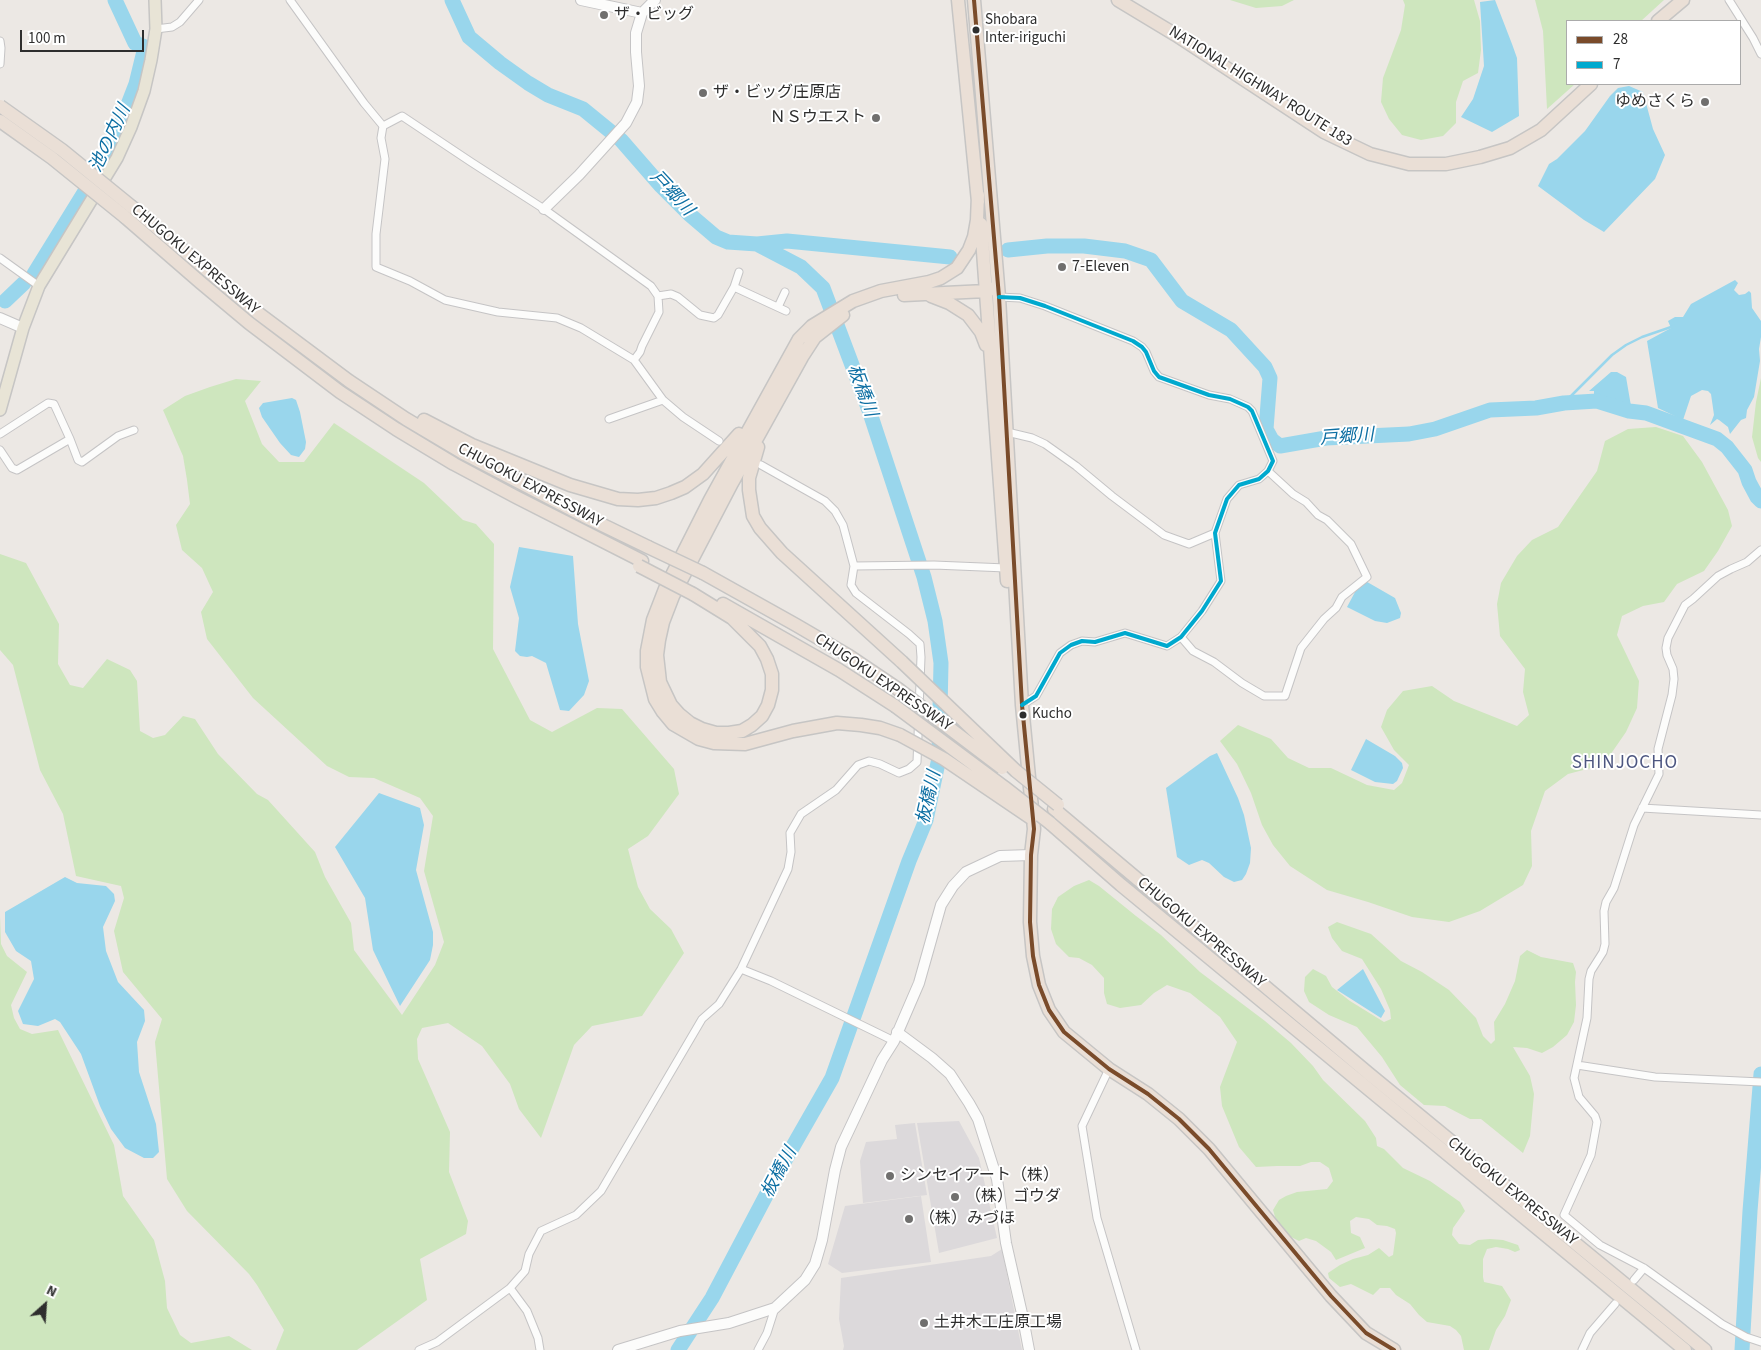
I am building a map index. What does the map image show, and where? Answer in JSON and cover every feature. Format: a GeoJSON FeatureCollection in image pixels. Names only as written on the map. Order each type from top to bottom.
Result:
{"type":"FeatureCollection","features":[{"type":"Feature","properties":{"kind":"highway"},"geometry":{"type":"LineString","coordinates":[[958,0],[978,195],[992,290],[1007,432],[1022,705],[1034,829],[1031,855],[1030,922],[1033,956],[1039,985],[1049,1010],[1064,1032],[1109,1069],[1148,1094],[1179,1119],[1209,1149],[1331,1296],[1366,1333],[1394,1350]]}},
{"type":"Feature","properties":{"kind":"highway"},"geometry":{"type":"LineString","coordinates":[[974,0],[992,290],[990,357],[1014,702],[1031,855]]}},
{"type":"Feature","properties":{"kind":"highway","name":"NATIONAL HIGHWAY ROUTE 183"},"geometry":{"type":"LineString","coordinates":[[1118,0],[1176,35],[1324,132],[1370,154],[1408,164],[1446,164],[1480,158],[1510,148],[1541,130],[1590,85]]}},
{"type":"Feature","properties":{"kind":"highway"},"geometry":{"type":"LineString","coordinates":[[1659,20],[1683,0]]}},
{"type":"Feature","properties":{"kind":"highway","name":"CHUGOKU EXPRESSWAY"},"geometry":{"type":"LineString","coordinates":[[0,106],[62,150],[242,317],[340,392],[454,464],[784,638],[895,706],[990,776],[1048,826],[1685,1350]]}},
{"type":"Feature","properties":{"kind":"highway","name":"CHUGOKU EXPRESSWAY"},"geometry":{"type":"LineString","coordinates":[[0,121],[129,212],[258,313],[349,381],[406,419],[465,454],[576,512],[703,573],[848,656],[934,714],[1056,807],[1132,875],[1705,1350]]}},
{"type":"Feature","properties":{"kind":"highway"},"geometry":{"type":"LineString","coordinates":[[915,289],[950,274],[964,260],[974,237],[978,195]]}},
{"type":"Feature","properties":{"kind":"highway"},"geometry":{"type":"LineString","coordinates":[[694,592],[732,618],[760,646],[772,674],[772,690],[762,716],[752,725],[742,730],[730,733],[716,733],[702,729],[679,714],[664,693],[658,669],[657,655],[663,622],[673,596],[732,483],[799,339],[814,331],[852,301],[882,291],[974,283],[992,290]]}},
{"type":"Feature","properties":{"kind":"highway"},"geometry":{"type":"LineString","coordinates":[[915,289],[959,308],[975,323],[981,332],[990,357]]}},
{"type":"Feature","properties":{"kind":"highway"},"geometry":{"type":"LineString","coordinates":[[349,381],[472,445],[570,486],[618,499],[638,500],[656,498],[671,494],[685,486],[703,474],[764,413]]}},
{"type":"Feature","properties":{"kind":"highway"},"geometry":{"type":"LineString","coordinates":[[764,413],[749,478],[749,490],[753,516],[769,539],[1056,807]]}},
{"type":"Feature","properties":{"kind":"highway"},"geometry":{"type":"LineString","coordinates":[[764,413],[710,500],[659,603],[653,620],[647,651],[647,667],[655,699],[663,712],[673,724],[699,740],[714,743],[745,744],[801,729],[837,723],[880,728],[900,735],[944,759],[1048,826]]}},
{"type":"Feature","properties":{"kind":"main road"},"geometry":{"type":"LineString","coordinates":[[0,410],[23,328],[39,286],[117,158],[131,127],[144,91],[152,60],[156,29],[155,0]]}},
{"type":"Feature","properties":{"kind":"street"},"geometry":{"type":"LineString","coordinates":[[156,29],[172,27],[180,22],[197,0]]}},
{"type":"Feature","properties":{"kind":"street"},"geometry":{"type":"LineString","coordinates":[[290,0],[364,103],[383,126],[381,138],[385,159],[376,234],[376,267],[410,281],[445,300],[498,312],[557,318],[581,328],[634,360],[663,400],[683,417],[719,442]]}},
{"type":"Feature","properties":{"kind":"street"},"geometry":{"type":"LineString","coordinates":[[581,0],[642,13]]}},
{"type":"Feature","properties":{"kind":"street"},"geometry":{"type":"LineString","coordinates":[[544,208],[579,175],[626,122],[637,102],[639,86],[636,33],[642,13],[655,0]]}},
{"type":"Feature","properties":{"kind":"street"},"geometry":{"type":"LineString","coordinates":[[1729,0],[1761,54]]}},
{"type":"Feature","properties":{"kind":"street"},"geometry":{"type":"LineString","coordinates":[[0,41],[0,64]]}},
{"type":"Feature","properties":{"kind":"street"},"geometry":{"type":"LineString","coordinates":[[383,126],[402,116],[470,162],[544,208],[651,286],[658,296],[659,312],[640,352],[634,360]]}},
{"type":"Feature","properties":{"kind":"street"},"geometry":{"type":"LineString","coordinates":[[0,258],[39,286]]}},
{"type":"Feature","properties":{"kind":"street"},"geometry":{"type":"LineString","coordinates":[[658,296],[670,294],[678,297],[700,315],[714,318],[718,316],[734,287],[739,272]]}},
{"type":"Feature","properties":{"kind":"street"},"geometry":{"type":"LineString","coordinates":[[734,287],[786,311]]}},
{"type":"Feature","properties":{"kind":"street"},"geometry":{"type":"LineString","coordinates":[[992,290],[1046,306],[1133,341],[1146,352],[1154,371],[1159,376],[1209,395],[1230,399],[1248,407],[1252,411],[1272,458],[1272,464],[1268,471],[1258,479],[1239,484],[1228,499],[1215,533],[1221,581],[1202,611],[1181,637],[1167,646],[1125,633],[1096,642],[1082,641],[1071,644],[1060,653],[1036,696],[1022,705]]}},
{"type":"Feature","properties":{"kind":"street"},"geometry":{"type":"LineString","coordinates":[[778,307],[785,292]]}},
{"type":"Feature","properties":{"kind":"street"},"geometry":{"type":"LineString","coordinates":[[0,318],[23,328]]}},
{"type":"Feature","properties":{"kind":"street"},"geometry":{"type":"LineString","coordinates":[[609,419],[663,400]]}},
{"type":"Feature","properties":{"kind":"street"},"geometry":{"type":"LineString","coordinates":[[0,434],[48,403],[54,404],[78,460],[82,462],[118,436],[134,430]]}},
{"type":"Feature","properties":{"kind":"street"},"geometry":{"type":"LineString","coordinates":[[1007,432],[1032,438],[1045,444],[1076,466],[1164,536],[1189,544],[1215,533]]}},
{"type":"Feature","properties":{"kind":"street"},"geometry":{"type":"LineString","coordinates":[[0,450],[12,468],[17,470],[70,439]]}},
{"type":"Feature","properties":{"kind":"street"},"geometry":{"type":"LineString","coordinates":[[419,1350],[437,1342],[510,1288],[525,1271],[529,1254],[541,1231],[576,1216],[601,1191],[702,1019],[719,1004],[741,969],[788,869],[791,852],[790,833],[801,814],[836,790],[858,764],[869,761],[899,773],[910,769],[917,762],[920,644],[856,594],[850,585],[854,566],[843,525],[835,511],[825,501],[761,465]]}},
{"type":"Feature","properties":{"kind":"street"},"geometry":{"type":"LineString","coordinates":[[1181,637],[1193,650],[1264,696],[1284,696],[1301,648],[1336,608],[1342,597],[1367,577],[1351,544],[1327,520],[1318,515],[1306,502],[1293,494],[1268,471]]}},
{"type":"Feature","properties":{"kind":"street"},"geometry":{"type":"LineString","coordinates":[[1761,550],[1747,562],[1718,576],[1693,599],[1686,606],[1668,638],[1667,655],[1673,669],[1674,679],[1672,695],[1658,749],[1659,774],[1634,824],[1614,888],[1606,902],[1604,911],[1605,944],[1603,952],[1591,971],[1587,999],[1587,1018],[1574,1078],[1579,1097],[1595,1116],[1597,1122],[1590,1155],[1564,1215],[1600,1245],[1644,1268],[1722,1324],[1746,1337],[1761,1342]]}},
{"type":"Feature","properties":{"kind":"street"},"geometry":{"type":"LineString","coordinates":[[854,566],[912,567],[934,565],[1006,568]]}},
{"type":"Feature","properties":{"kind":"street"},"geometry":{"type":"LineString","coordinates":[[1642,808],[1761,815]]}},
{"type":"Feature","properties":{"kind":"street"},"geometry":{"type":"LineString","coordinates":[[618,1350],[680,1332],[729,1323],[775,1308],[805,1280],[815,1264],[822,1240],[835,1170],[842,1147],[882,1060],[896,1037],[920,983],[941,905],[953,886],[966,872],[1000,856],[1031,855]]}},
{"type":"Feature","properties":{"kind":"street"},"geometry":{"type":"LineString","coordinates":[[741,969],[896,1037],[932,1058],[950,1074],[970,1103],[978,1119],[997,1179],[1006,1243],[1029,1350]]}},
{"type":"Feature","properties":{"kind":"street"},"geometry":{"type":"LineString","coordinates":[[1576,1065],[1655,1078],[1761,1082]]}},
{"type":"Feature","properties":{"kind":"street"},"geometry":{"type":"LineString","coordinates":[[1109,1069],[1082,1126],[1097,1218],[1136,1350]]}},
{"type":"Feature","properties":{"kind":"street"},"geometry":{"type":"LineString","coordinates":[[1634,1280],[1644,1268]]}},
{"type":"Feature","properties":{"kind":"street"},"geometry":{"type":"LineString","coordinates":[[510,1288],[527,1311],[538,1338],[540,1350]]}},
{"type":"Feature","properties":{"kind":"street"},"geometry":{"type":"LineString","coordinates":[[1582,1350],[1590,1333],[1614,1304]]}},
{"type":"Feature","properties":{"kind":"street"},"geometry":{"type":"LineString","coordinates":[[758,1350],[767,1333],[775,1308]]}},
{"type":"Feature","properties":{"kind":"shaded area"},"geometry":{"type":"Polygon","coordinates":[[[959,1121],[979,1158],[997,1238],[939,1253],[917,1123],[959,1121]]]}},
{"type":"Feature","properties":{"kind":"shaded area"},"geometry":{"type":"Polygon","coordinates":[[[915,1123],[927,1195],[863,1203],[860,1161],[866,1142],[897,1139],[895,1125],[915,1123]]]}},
{"type":"Feature","properties":{"kind":"shaded area"},"geometry":{"type":"Polygon","coordinates":[[[921,1196],[931,1262],[842,1273],[828,1264],[845,1206],[921,1196]]]}},
{"type":"Feature","properties":{"kind":"shaded area"},"geometry":{"type":"Polygon","coordinates":[[[1002,1249],[1022,1350],[843,1350],[844,1346],[839,1319],[841,1278],[991,1256],[1002,1249]]]}},
{"type":"Feature","properties":{"kind":"green space"},"geometry":{"type":"Polygon","coordinates":[[[1230,0],[1294,0],[1282,6],[1256,8],[1230,0]]]}},
{"type":"Feature","properties":{"kind":"green space"},"geometry":{"type":"Polygon","coordinates":[[[1403,0],[1474,0],[1480,21],[1481,50],[1478,73],[1463,81],[1456,102],[1456,123],[1443,136],[1421,140],[1402,135],[1389,119],[1381,102],[1383,78],[1401,30],[1405,5],[1403,0]]]}},
{"type":"Feature","properties":{"kind":"green space"},"geometry":{"type":"Polygon","coordinates":[[[1535,0],[1664,0],[1642,20],[1566,20],[1566,85],[1574,85],[1547,109],[1543,31],[1535,0]]]}},
{"type":"Feature","properties":{"kind":"green space"},"geometry":{"type":"Polygon","coordinates":[[[1761,378],[1761,462],[1752,437],[1761,378]]]}},
{"type":"Feature","properties":{"kind":"green space"},"geometry":{"type":"Polygon","coordinates":[[[236,379],[261,381],[245,401],[262,444],[279,462],[304,462],[334,423],[424,483],[463,520],[476,524],[494,544],[493,649],[530,720],[552,732],[597,708],[622,709],[674,769],[679,794],[648,836],[628,849],[638,887],[650,909],[671,929],[684,953],[642,1016],[592,1026],[574,1045],[541,1138],[519,1109],[510,1084],[482,1046],[448,1023],[422,1028],[417,1039],[418,1059],[450,1132],[449,1172],[468,1221],[466,1234],[420,1259],[427,1300],[357,1350],[276,1350],[284,1330],[257,1285],[249,1274],[187,1211],[167,1179],[155,1042],[162,1019],[123,972],[114,931],[124,898],[121,886],[76,876],[63,814],[40,770],[13,665],[0,650],[0,554],[26,563],[59,624],[58,664],[70,685],[83,688],[107,659],[130,670],[137,681],[140,731],[153,738],[165,735],[183,716],[195,719],[218,754],[257,794],[268,800],[315,852],[325,877],[351,923],[354,950],[402,1015],[435,965],[444,942],[424,871],[433,816],[420,798],[374,778],[349,777],[327,766],[253,698],[207,639],[201,612],[213,592],[202,568],[182,550],[176,525],[190,504],[187,480],[183,456],[163,410],[185,396],[236,379]]]}},
{"type":"Feature","properties":{"kind":"green space"},"geometry":{"type":"Polygon","coordinates":[[[1656,427],[1683,436],[1702,462],[1728,510],[1732,526],[1704,571],[1677,584],[1664,602],[1643,606],[1622,616],[1617,635],[1639,681],[1637,708],[1626,732],[1608,758],[1591,768],[1568,774],[1545,791],[1531,831],[1532,866],[1523,885],[1480,911],[1449,922],[1412,917],[1327,890],[1290,866],[1273,845],[1262,825],[1251,793],[1237,764],[1220,741],[1238,725],[1271,739],[1288,758],[1309,768],[1331,768],[1367,785],[1394,790],[1402,783],[1409,765],[1394,750],[1381,727],[1387,710],[1403,691],[1432,686],[1454,701],[1517,726],[1529,715],[1523,692],[1525,669],[1500,636],[1497,604],[1501,583],[1517,556],[1532,540],[1558,527],[1597,471],[1605,441],[1628,429],[1656,427]]]}},
{"type":"Feature","properties":{"kind":"green space"},"geometry":{"type":"Polygon","coordinates":[[[1089,880],[1161,935],[1200,972],[1291,1043],[1313,1066],[1323,1080],[1365,1121],[1376,1138],[1377,1146],[1384,1149],[1403,1168],[1430,1181],[1460,1202],[1465,1211],[1453,1228],[1452,1235],[1459,1244],[1470,1245],[1478,1240],[1490,1239],[1503,1240],[1518,1245],[1520,1250],[1515,1252],[1496,1247],[1487,1249],[1483,1259],[1484,1282],[1502,1286],[1511,1300],[1505,1316],[1496,1330],[1489,1350],[1464,1350],[1461,1336],[1456,1330],[1450,1326],[1427,1322],[1410,1304],[1396,1295],[1390,1288],[1380,1288],[1373,1295],[1351,1284],[1340,1287],[1329,1278],[1328,1273],[1340,1265],[1368,1255],[1379,1248],[1389,1257],[1393,1255],[1395,1229],[1377,1225],[1369,1219],[1356,1217],[1350,1221],[1351,1233],[1360,1237],[1365,1248],[1336,1260],[1331,1252],[1316,1241],[1306,1238],[1299,1241],[1287,1235],[1276,1220],[1273,1210],[1279,1200],[1297,1192],[1327,1189],[1333,1181],[1329,1168],[1320,1162],[1311,1162],[1300,1166],[1256,1167],[1239,1147],[1222,1106],[1220,1087],[1237,1042],[1220,1017],[1190,993],[1167,985],[1154,993],[1141,1005],[1120,1008],[1107,1004],[1104,993],[1104,978],[1092,965],[1079,958],[1069,957],[1056,944],[1051,929],[1052,909],[1058,897],[1074,886],[1089,880]]]}},
{"type":"Feature","properties":{"kind":"green space"},"geometry":{"type":"Polygon","coordinates":[[[0,916],[1,944],[7,956],[27,972],[11,1005],[14,1018],[20,1029],[32,1034],[58,1030],[114,1145],[123,1196],[154,1240],[165,1281],[167,1308],[180,1335],[191,1343],[229,1336],[252,1350],[0,1350],[0,916]]]}},
{"type":"Feature","properties":{"kind":"green space"},"geometry":{"type":"Polygon","coordinates":[[[1337,922],[1371,934],[1401,961],[1449,990],[1476,1018],[1483,1036],[1491,1044],[1495,1040],[1494,1022],[1505,1004],[1515,981],[1520,956],[1527,950],[1541,957],[1573,963],[1576,972],[1576,1005],[1574,1022],[1567,1035],[1553,1047],[1542,1053],[1527,1048],[1513,1047],[1530,1076],[1534,1094],[1530,1136],[1523,1153],[1481,1119],[1470,1119],[1445,1106],[1424,1105],[1400,1085],[1382,1057],[1357,1027],[1329,1015],[1309,1002],[1304,991],[1305,977],[1313,969],[1326,976],[1332,987],[1350,1001],[1384,1022],[1391,1019],[1390,1010],[1381,989],[1362,959],[1342,951],[1332,938],[1328,927],[1337,922]]]}},
{"type":"Feature","properties":{"kind":"water"},"geometry":{"type":"Polygon","coordinates":[[[1495,0],[1517,58],[1519,116],[1492,132],[1461,117],[1473,99],[1484,66],[1480,2],[1495,0]]]}},
{"type":"Feature","properties":{"kind":"water"},"geometry":{"type":"Polygon","coordinates":[[[1629,86],[1643,92],[1653,129],[1665,155],[1655,179],[1604,232],[1584,220],[1538,186],[1549,164],[1557,159],[1585,131],[1610,96],[1618,88],[1629,86]]]}},
{"type":"Feature","properties":{"kind":"water"},"geometry":{"type":"Polygon","coordinates":[[[1735,280],[1738,283],[1734,290],[1739,295],[1749,291],[1751,293],[1752,308],[1761,321],[1761,337],[1760,361],[1754,397],[1747,410],[1746,418],[1741,420],[1730,434],[1728,427],[1717,419],[1710,425],[1714,415],[1711,394],[1708,391],[1702,390],[1691,396],[1683,420],[1658,408],[1647,341],[1671,328],[1668,321],[1675,317],[1683,317],[1691,304],[1735,280]]]}},
{"type":"Feature","properties":{"kind":"water"},"geometry":{"type":"Polygon","coordinates":[[[1611,372],[1617,372],[1626,377],[1631,406],[1604,398],[1589,397],[1594,395],[1594,391],[1589,391],[1611,372]]]}},
{"type":"Feature","properties":{"kind":"water"},"geometry":{"type":"Polygon","coordinates":[[[292,398],[296,400],[300,412],[306,442],[305,449],[299,457],[291,455],[280,443],[262,417],[259,408],[263,403],[292,398]]]}},
{"type":"Feature","properties":{"kind":"water"},"geometry":{"type":"Polygon","coordinates":[[[519,547],[573,556],[578,624],[589,681],[584,695],[569,711],[560,710],[546,663],[532,656],[520,656],[515,651],[519,618],[510,587],[519,547]]]}},
{"type":"Feature","properties":{"kind":"water"},"geometry":{"type":"Polygon","coordinates":[[[1362,579],[1395,598],[1401,613],[1400,618],[1387,623],[1375,621],[1347,607],[1362,579]]]}},
{"type":"Feature","properties":{"kind":"water"},"geometry":{"type":"Polygon","coordinates":[[[1366,739],[1395,756],[1402,763],[1403,768],[1397,781],[1393,784],[1375,782],[1351,770],[1366,739]]]}},
{"type":"Feature","properties":{"kind":"water"},"geometry":{"type":"Polygon","coordinates":[[[1217,753],[1238,798],[1244,815],[1251,848],[1250,863],[1246,874],[1242,880],[1234,882],[1224,877],[1209,863],[1202,860],[1189,865],[1177,857],[1166,788],[1217,753]]]}},
{"type":"Feature","properties":{"kind":"water"},"geometry":{"type":"Polygon","coordinates":[[[379,793],[420,808],[424,825],[416,870],[433,932],[433,945],[430,960],[400,1006],[373,950],[365,898],[335,847],[379,793]]]}},
{"type":"Feature","properties":{"kind":"water"},"geometry":{"type":"Polygon","coordinates":[[[65,877],[77,883],[106,886],[114,894],[115,901],[103,927],[106,951],[118,982],[144,1010],[145,1021],[137,1042],[139,1072],[156,1124],[159,1152],[153,1158],[144,1158],[125,1148],[111,1129],[100,1106],[81,1054],[60,1022],[55,1019],[38,1026],[23,1024],[18,1011],[34,979],[31,961],[16,951],[5,932],[5,912],[65,877]]]}},
{"type":"Feature","properties":{"kind":"water"},"geometry":{"type":"Polygon","coordinates":[[[1363,969],[1385,1011],[1381,1018],[1337,990],[1363,969]]]}},
{"type":"Feature","properties":{"kind":"waterway","name":"池の内川"},"geometry":{"type":"LineString","coordinates":[[34,274],[110,151],[136,84],[145,47],[135,43],[115,0]]}},
{"type":"Feature","properties":{"kind":"waterway","name":"戸郷川"},"geometry":{"type":"LineString","coordinates":[[452,0],[469,37],[528,83],[548,95],[583,109],[621,140],[661,186],[716,237],[728,242],[757,244],[787,241],[950,257]]}},
{"type":"Feature","properties":{"kind":"waterway","name":"板橋川"},"geometry":{"type":"LineString","coordinates":[[678,1350],[712,1298],[780,1169],[832,1078],[909,861],[926,820],[939,758],[941,663],[935,621],[924,577],[869,410],[823,288],[801,267],[757,244]]}},
{"type":"Feature","properties":{"kind":"waterway","name":"戸郷川"},"geometry":{"type":"LineString","coordinates":[[1008,250],[1047,246],[1084,246],[1125,251],[1151,260],[1182,301],[1231,330],[1265,367],[1270,378],[1266,429],[1272,440],[1280,446],[1326,438],[1409,434],[1435,429],[1490,410],[1536,408],[1564,403],[1597,401],[1629,411],[1646,413],[1717,439],[1727,447],[1745,470],[1749,482],[1761,501]]}},
{"type":"Feature","properties":{"kind":"waterway","name":"池の内川"},"geometry":{"type":"LineString","coordinates":[[5,301],[24,283]]}},
{"type":"Feature","properties":{"kind":"waterway"},"geometry":{"type":"LineString","coordinates":[[1564,403],[1612,355],[1626,345],[1642,337],[1674,326]]}},
{"type":"Feature","properties":{"kind":"waterway","name":"戸郷川"},"geometry":{"type":"LineString","coordinates":[[1742,1350],[1750,1211],[1761,1074]]}},
{"type":"Feature","properties":{"kind":"transit line","name":"28"},"geometry":{"type":"LineString","coordinates":[[974,0],[999,297],[1022,705],[1034,829],[1031,855],[1030,922],[1033,956],[1039,985],[1049,1010],[1064,1032],[1109,1069],[1148,1094],[1179,1119],[1209,1149],[1331,1296],[1366,1333],[1394,1350]]}},
{"type":"Feature","properties":{"kind":"transit line","name":"7"},"geometry":{"type":"LineString","coordinates":[[999,297],[1020,298],[1045,306],[1133,341],[1146,352],[1154,371],[1159,377],[1209,395],[1230,399],[1248,407],[1252,411],[1273,461],[1268,471],[1259,479],[1239,485],[1227,499],[1215,533],[1221,581],[1202,611],[1181,637],[1167,646],[1125,633],[1095,642],[1082,641],[1071,645],[1060,653],[1036,696],[1022,705]]}},
{"type":"Feature","properties":{"kind":"place","name":"ザ・ビッグ"},"geometry":{"type":"Point","coordinates":[604,15]}},
{"type":"Feature","properties":{"kind":"place","name":"Shobara Inter-iriguchi"},"geometry":{"type":"Point","coordinates":[976,30]}},
{"type":"Feature","properties":{"kind":"place","name":"ザ・ビッグ庄原店"},"geometry":{"type":"Point","coordinates":[703,93]}},
{"type":"Feature","properties":{"kind":"place","name":"ゆめさくら"},"geometry":{"type":"Point","coordinates":[1705,102]}},
{"type":"Feature","properties":{"kind":"place","name":"ＮＳウエスト"},"geometry":{"type":"Point","coordinates":[876,118]}},
{"type":"Feature","properties":{"kind":"place","name":"7-Eleven"},"geometry":{"type":"Point","coordinates":[1062,267]}},
{"type":"Feature","properties":{"kind":"place","name":"Kucho"},"geometry":{"type":"Point","coordinates":[1023,715]}},
{"type":"Feature","properties":{"kind":"place","name":"シンセイアート（株）"},"geometry":{"type":"Point","coordinates":[890,1176]}},
{"type":"Feature","properties":{"kind":"place","name":"（株）ゴウダ"},"geometry":{"type":"Point","coordinates":[955,1197]}},
{"type":"Feature","properties":{"kind":"place","name":"（株）みづほ"},"geometry":{"type":"Point","coordinates":[909,1219]}},
{"type":"Feature","properties":{"kind":"place","name":"土井木工庄原工場"},"geometry":{"type":"Point","coordinates":[924,1323]}},
{"type":"Feature","properties":{"kind":"district","name":"SHINJOCHO"},"geometry":{"type":"Point","coordinates":[1625,764]}}]}
